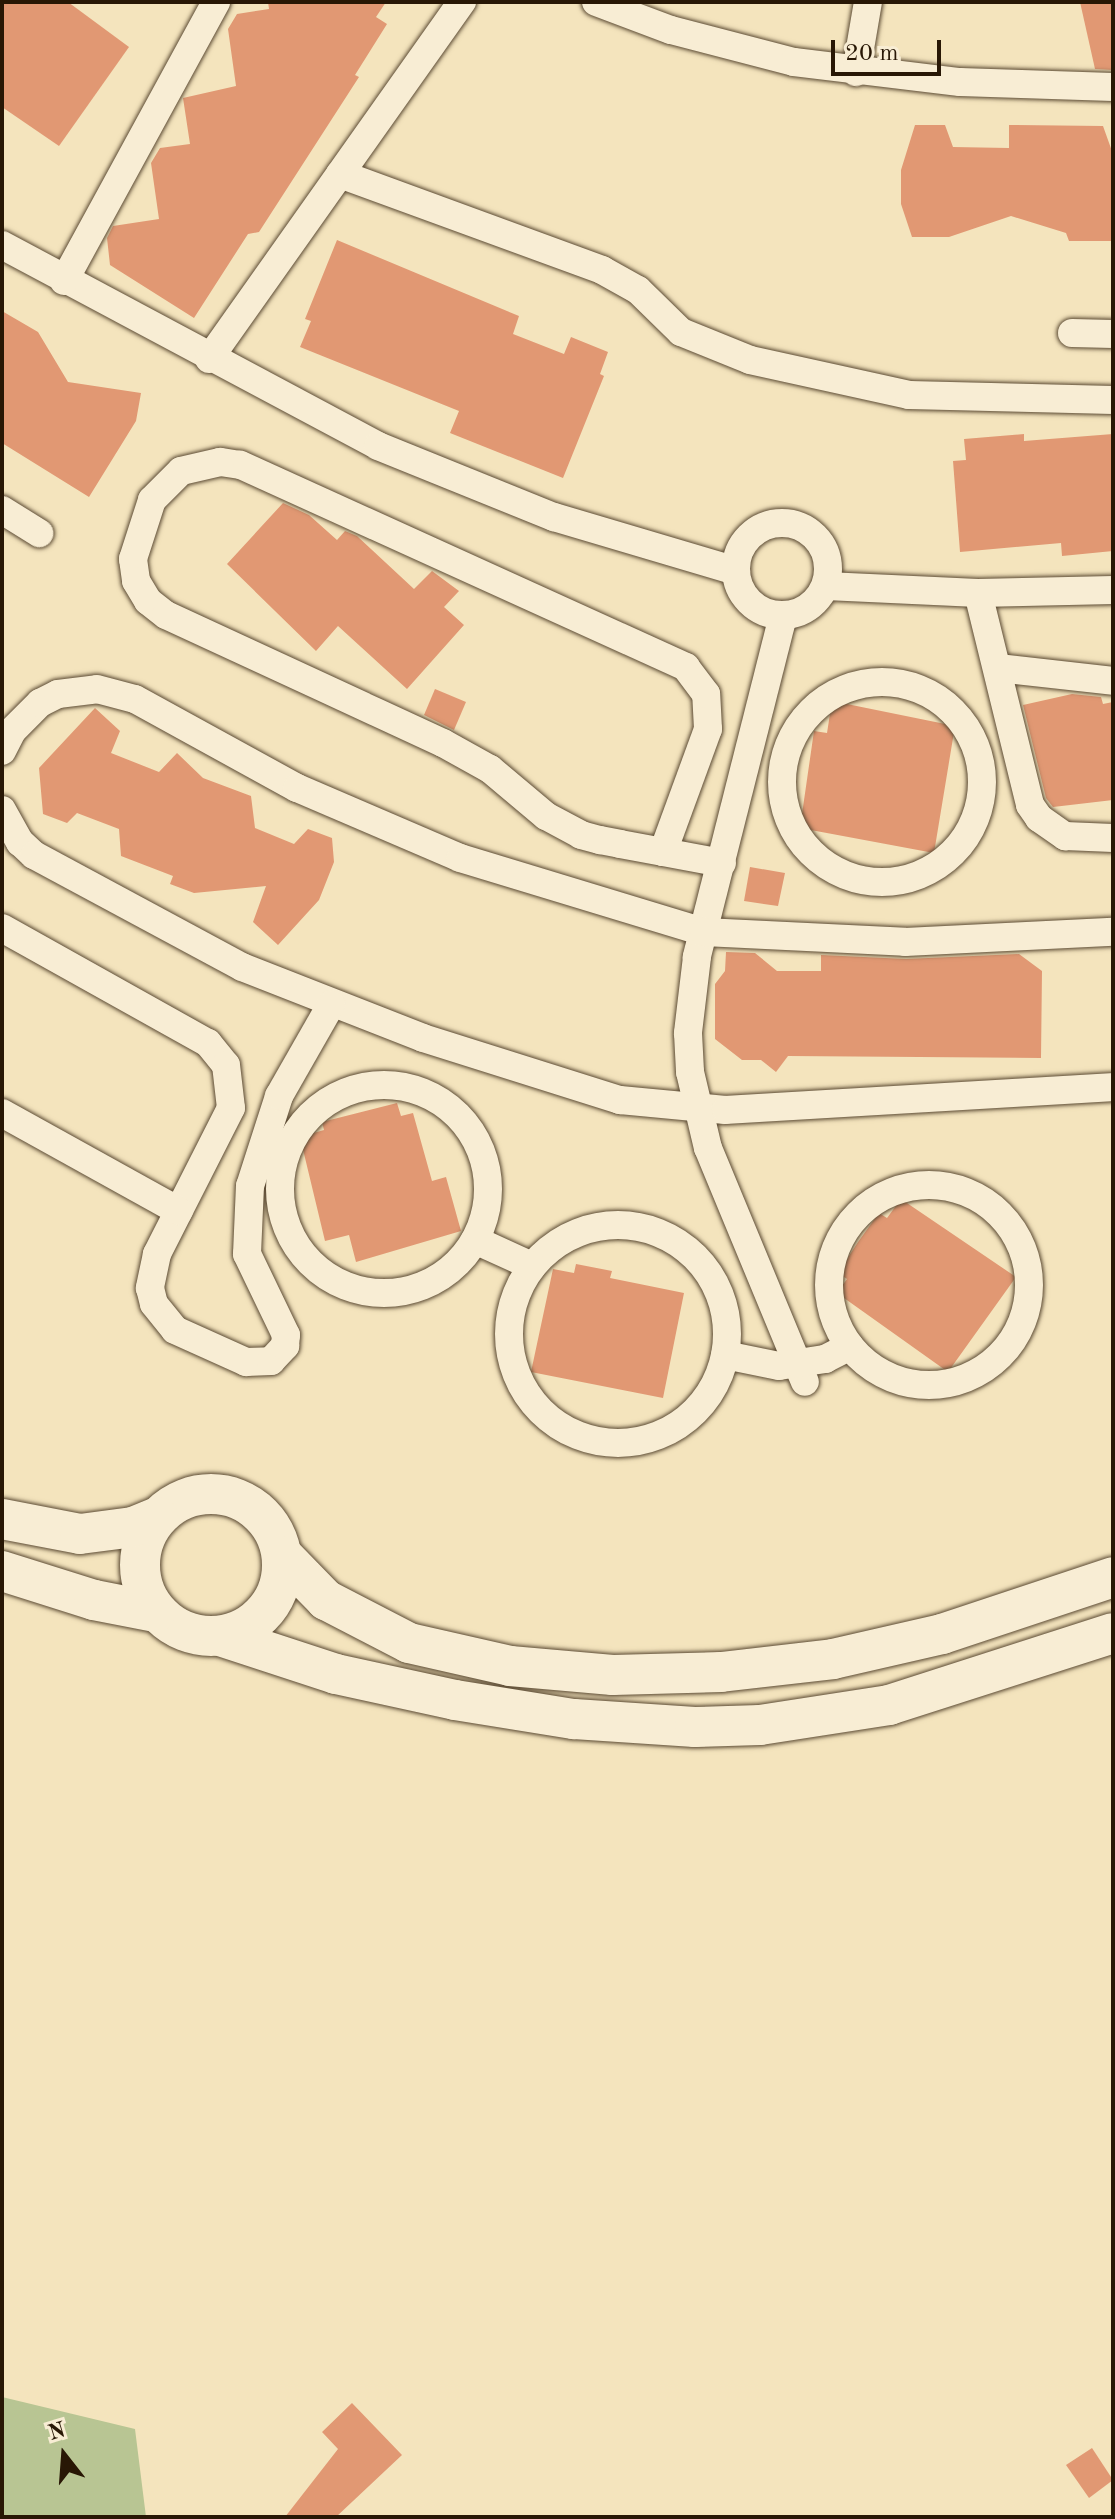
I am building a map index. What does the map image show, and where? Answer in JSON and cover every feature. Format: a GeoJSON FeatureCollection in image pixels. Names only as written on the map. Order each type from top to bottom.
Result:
{"type":"FeatureCollection","features":[{"type":"Feature","properties":{"kind":"main road"},"geometry":{"type":"LineString","coordinates":[[2,1519],[80,1534],[133,1527],[158,1517],[184,1498],[229,1496],[267,1520],[283,1556],[326,1600],[409,1643],[510,1666],[613,1675],[721,1672],[833,1659],[942,1634],[1113,1577]]}},
{"type":"Feature","properties":{"kind":"main road"},"geometry":{"type":"LineString","coordinates":[[158,1517],[144,1538],[138,1564],[143,1589],[156,1612],[174,1627],[220,1636],[336,1674],[455,1700],[574,1719],[695,1727],[760,1725],[889,1705],[1113,1633]]}},
{"type":"Feature","properties":{"kind":"main road"},"geometry":{"type":"LineString","coordinates":[[220,1636],[242,1630],[274,1599],[283,1556]]}},
{"type":"Feature","properties":{"kind":"main road"},"geometry":{"type":"LineString","coordinates":[[2,1571],[156,1612]]}},
{"type":"Feature","properties":{"kind":"street"},"geometry":{"type":"LineString","coordinates":[[64,281],[216,2]]}},
{"type":"Feature","properties":{"kind":"street"},"geometry":{"type":"LineString","coordinates":[[209,359],[462,2]]}},
{"type":"Feature","properties":{"kind":"street"},"geometry":{"type":"LineString","coordinates":[[596,2],[732,48],[856,72],[960,82],[1113,87]]}},
{"type":"Feature","properties":{"kind":"street"},"geometry":{"type":"LineString","coordinates":[[856,72],[868,2]]}},
{"type":"Feature","properties":{"kind":"street"},"geometry":{"type":"LineString","coordinates":[[340,174],[602,270],[638,290],[681,332],[750,360],[909,395],[1113,400]]}},
{"type":"Feature","properties":{"kind":"street"},"geometry":{"type":"LineString","coordinates":[[2,245],[209,359],[378,446],[465,484],[599,532],[736,571]]}},
{"type":"Feature","properties":{"kind":"street"},"geometry":{"type":"LineString","coordinates":[[1072,333],[1113,334]]}},
{"type":"Feature","properties":{"kind":"street"},"geometry":{"type":"LineString","coordinates":[[663,852],[708,729],[706,694],[686,667],[240,465],[220,462],[181,471],[152,500],[133,559],[136,581],[148,601],[166,615],[443,743],[490,769],[562,827],[663,852],[722,863]]}},
{"type":"Feature","properties":{"kind":"street"},"geometry":{"type":"LineString","coordinates":[[2,510],[39,533]]}},
{"type":"Feature","properties":{"kind":"street"},"geometry":{"type":"LineString","coordinates":[[799,526],[825,550],[826,586],[816,601],[783,616],[751,604],[736,571],[739,553],[763,527],[799,526]]}},
{"type":"Feature","properties":{"kind":"street"},"geometry":{"type":"LineString","coordinates":[[826,586],[978,593],[1113,590]]}},
{"type":"Feature","properties":{"kind":"street"},"geometry":{"type":"LineString","coordinates":[[978,593],[998,668],[1024,790],[1039,818],[1065,836],[1113,838]]}},
{"type":"Feature","properties":{"kind":"street"},"geometry":{"type":"LineString","coordinates":[[783,616],[704,932],[688,1033],[697,1109],[802,1374]]}},
{"type":"Feature","properties":{"kind":"street"},"geometry":{"type":"LineString","coordinates":[[998,668],[1113,681]]}},
{"type":"Feature","properties":{"kind":"street"},"geometry":{"type":"LineString","coordinates":[[876,682],[921,690],[952,710],[973,740],[982,776],[977,813],[960,845],[932,869],[878,882],[842,874],[811,854],[790,824],[781,788],[786,751],[803,719],[840,691],[876,682]]}},
{"type":"Feature","properties":{"kind":"street"},"geometry":{"type":"LineString","coordinates":[[2,751],[25,715],[58,694],[77,689],[117,692],[297,788],[394,832],[540,886],[704,932],[905,942],[1113,932]]}},
{"type":"Feature","properties":{"kind":"street"},"geometry":{"type":"LineString","coordinates":[[752,745],[786,751]]}},
{"type":"Feature","properties":{"kind":"street"},"geometry":{"type":"LineString","coordinates":[[2,810],[20,842],[34,855],[102,896],[242,967],[331,1005],[582,1090],[697,1109],[1113,1087]]}},
{"type":"Feature","properties":{"kind":"street"},"geometry":{"type":"LineString","coordinates":[[2,928],[195,1036],[226,1065],[231,1108],[151,1271],[152,1296],[163,1319],[175,1330],[246,1362],[271,1361],[280,1355],[286,1335],[254,1277],[246,1208],[279,1096],[331,1005]]}},
{"type":"Feature","properties":{"kind":"street"},"geometry":{"type":"LineString","coordinates":[[384,1084],[422,1092],[463,1120],[486,1163],[488,1203],[475,1240],[449,1270],[414,1289],[375,1293],[337,1282],[306,1258],[286,1224],[280,1185],[289,1147],[312,1114],[345,1093],[384,1084]]}},
{"type":"Feature","properties":{"kind":"street"},"geometry":{"type":"LineString","coordinates":[[2,1113],[179,1211]]}},
{"type":"Feature","properties":{"kind":"street"},"geometry":{"type":"LineString","coordinates":[[915,1186],[952,1188],[987,1204],[1013,1232],[1027,1267],[1027,1304],[1012,1339],[986,1366],[952,1382],[914,1384],[878,1372],[850,1346],[831,1304],[833,1257],[850,1223],[879,1199],[915,1186]]}},
{"type":"Feature","properties":{"kind":"street"},"geometry":{"type":"LineString","coordinates":[[603,1226],[664,1235],[697,1259],[720,1294],[727,1334],[725,1355],[719,1375],[697,1409],[663,1433],[622,1443],[563,1428],[532,1401],[511,1354],[513,1303],[532,1266],[564,1240],[603,1226]]}},
{"type":"Feature","properties":{"kind":"street"},"geometry":{"type":"LineString","coordinates":[[475,1240],[532,1266]]}},
{"type":"Feature","properties":{"kind":"street"},"geometry":{"type":"LineString","coordinates":[[725,1355],[802,1374],[850,1346]]}},
{"type":"Feature","properties":{"kind":"green space"},"geometry":{"type":"Polygon","coordinates":[[[2,2397],[135,2429],[146,2517],[2,2517],[2,2397]]]}},
{"type":"Feature","properties":{"kind":"building"},"geometry":{"type":"Polygon","coordinates":[[[2,2],[68,2],[129,47],[59,146],[2,107],[2,2]]]}},
{"type":"Feature","properties":{"kind":"building"},"geometry":{"type":"Polygon","coordinates":[[[268,2],[386,2],[376,17],[387,24],[355,75],[359,77],[259,232],[248,234],[194,318],[110,265],[107,238],[113,226],[159,219],[151,163],[160,148],[190,144],[183,98],[236,86],[228,29],[237,14],[269,9],[268,2]]]}},
{"type":"Feature","properties":{"kind":"building"},"geometry":{"type":"Polygon","coordinates":[[[1080,2],[1113,2],[1113,70],[1095,69],[1080,2]]]}},
{"type":"Feature","properties":{"kind":"building"},"geometry":{"type":"Polygon","coordinates":[[[915,125],[945,125],[953,147],[1009,148],[1009,125],[1103,126],[1113,154],[1113,241],[1069,241],[1066,233],[1011,216],[949,237],[912,237],[901,204],[901,170],[915,125]]]}},
{"type":"Feature","properties":{"kind":"building"},"geometry":{"type":"Polygon","coordinates":[[[337,240],[519,316],[513,334],[564,354],[571,337],[608,352],[600,374],[604,376],[563,478],[450,433],[459,411],[300,347],[311,321],[305,319],[337,240]]]}},
{"type":"Feature","properties":{"kind":"building"},"geometry":{"type":"Polygon","coordinates":[[[2,311],[38,332],[68,382],[141,393],[136,421],[89,497],[2,443],[2,311]]]}},
{"type":"Feature","properties":{"kind":"building"},"geometry":{"type":"Polygon","coordinates":[[[1024,434],[1024,441],[1113,434],[1113,551],[1062,556],[1061,543],[960,552],[953,461],[966,460],[964,439],[1024,434]]]}},
{"type":"Feature","properties":{"kind":"building"},"geometry":{"type":"Polygon","coordinates":[[[283,503],[309,515],[337,540],[345,531],[357,536],[414,589],[432,571],[459,591],[444,607],[464,625],[407,689],[338,626],[316,651],[227,564],[283,503]]]}},
{"type":"Feature","properties":{"kind":"building"},"geometry":{"type":"Polygon","coordinates":[[[435,689],[466,702],[454,730],[424,715],[435,689]]]}},
{"type":"Feature","properties":{"kind":"building"},"geometry":{"type":"Polygon","coordinates":[[[1072,694],[1101,697],[1103,704],[1113,702],[1113,800],[1053,807],[1046,798],[1023,705],[1072,694]]]}},
{"type":"Feature","properties":{"kind":"building"},"geometry":{"type":"Polygon","coordinates":[[[832,701],[955,726],[934,853],[800,828],[814,731],[827,733],[832,701]]]}},
{"type":"Feature","properties":{"kind":"building"},"geometry":{"type":"Polygon","coordinates":[[[95,708],[120,731],[111,753],[159,772],[177,753],[203,778],[251,796],[255,828],[294,844],[308,829],[332,838],[334,862],[319,900],[278,945],[253,922],[266,886],[194,893],[170,884],[173,876],[121,856],[119,829],[77,813],[67,823],[43,814],[39,768],[95,708]]]}},
{"type":"Feature","properties":{"kind":"building"},"geometry":{"type":"Polygon","coordinates":[[[750,867],[785,873],[778,906],[744,901],[750,867]]]}},
{"type":"Feature","properties":{"kind":"building"},"geometry":{"type":"Polygon","coordinates":[[[726,952],[755,953],[777,971],[821,971],[821,955],[906,959],[1019,954],[1042,971],[1041,1058],[788,1056],[776,1072],[761,1060],[742,1060],[715,1039],[715,984],[725,971],[726,952]]]}},
{"type":"Feature","properties":{"kind":"building"},"geometry":{"type":"Polygon","coordinates":[[[397,1103],[401,1116],[413,1113],[432,1181],[446,1177],[461,1231],[356,1262],[349,1235],[325,1241],[300,1137],[324,1130],[322,1122],[397,1103]]]}},
{"type":"Feature","properties":{"kind":"building"},"geometry":{"type":"Polygon","coordinates":[[[901,1199],[1016,1277],[948,1372],[837,1293],[847,1279],[838,1273],[858,1242],[879,1213],[887,1218],[901,1199]]]}},
{"type":"Feature","properties":{"kind":"building"},"geometry":{"type":"Polygon","coordinates":[[[576,1264],[612,1271],[610,1278],[684,1293],[663,1398],[531,1372],[553,1269],[574,1273],[576,1264]]]}},
{"type":"Feature","properties":{"kind":"building"},"geometry":{"type":"Polygon","coordinates":[[[352,2403],[402,2455],[336,2517],[285,2517],[338,2449],[322,2432],[352,2403]]]}},
{"type":"Feature","properties":{"kind":"building"},"geometry":{"type":"Polygon","coordinates":[[[1092,2448],[1113,2480],[1089,2498],[1066,2465],[1092,2448]]]}}]}
